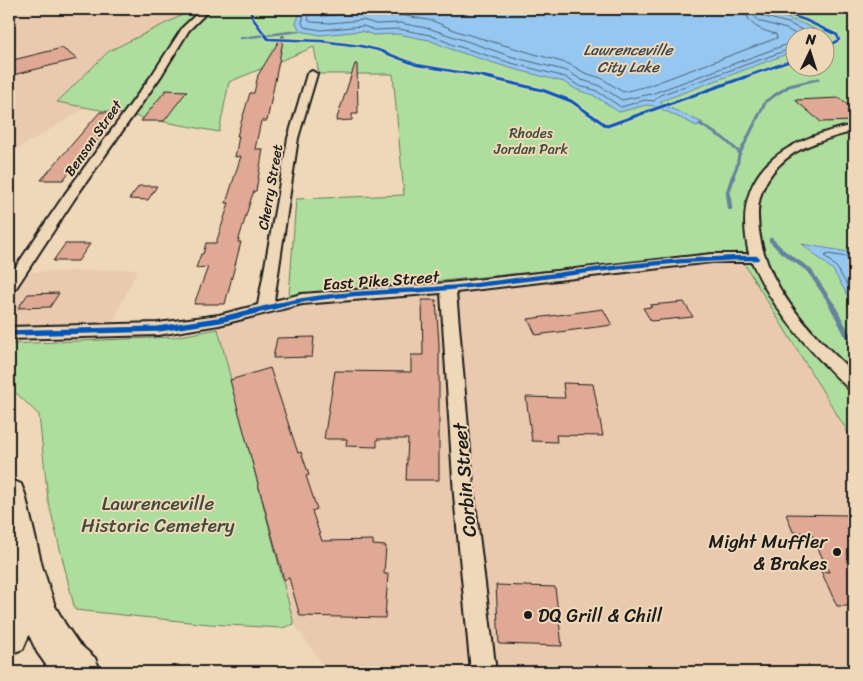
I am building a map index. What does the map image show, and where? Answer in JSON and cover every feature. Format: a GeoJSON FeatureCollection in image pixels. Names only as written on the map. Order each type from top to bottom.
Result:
{"type":"FeatureCollection","features":[{"type":"Feature","properties":{"kind":"main road"},"geometry":{"type":"LineString","coordinates":[[9,494],[31,590],[53,644],[73,667],[81,672]]}},
{"type":"Feature","properties":{"kind":"main road"},"geometry":{"type":"LineString","coordinates":[[9,635],[31,590]]}},
{"type":"Feature","properties":{"kind":"street","name":"Benson Street"},"geometry":{"type":"LineString","coordinates":[[9,288],[69,197],[161,68],[186,29],[206,9]]}},
{"type":"Feature","properties":{"kind":"street","name":"Cherry Street"},"geometry":{"type":"LineString","coordinates":[[265,307],[293,138],[312,74]]}},
{"type":"Feature","properties":{"kind":"street"},"geometry":{"type":"LineString","coordinates":[[854,128],[807,143],[789,152],[765,174],[757,187],[752,201],[750,219],[757,258],[772,289],[796,323],[854,383]]}},
{"type":"Feature","properties":{"kind":"street","name":"East Pike Street"},"geometry":{"type":"LineString","coordinates":[[9,334],[158,329],[219,320],[302,299],[448,288],[712,258],[757,258]]}},
{"type":"Feature","properties":{"kind":"street","name":"Corbin Street"},"geometry":{"type":"LineString","coordinates":[[448,288],[464,495],[483,672]]}},
{"type":"Feature","properties":{"kind":"shaded area"},"geometry":{"type":"Polygon","coordinates":[[[9,9],[195,9],[170,34],[86,108],[9,154],[9,9]]]}},
{"type":"Feature","properties":{"kind":"shaded area"},"geometry":{"type":"Polygon","coordinates":[[[735,261],[745,265],[854,442],[854,672],[328,672],[294,624],[217,325],[306,303],[498,287],[735,261]]]}},
{"type":"Feature","properties":{"kind":"shaded area"},"geometry":{"type":"Polygon","coordinates":[[[138,269],[111,326],[9,328],[9,302],[29,272],[138,269]]]}},
{"type":"Feature","properties":{"kind":"green space","name":"Rhodes Jordan Park"},"geometry":{"type":"Polygon","coordinates":[[[195,9],[854,9],[854,442],[737,252],[289,296],[296,199],[404,195],[393,74],[319,74],[314,47],[229,82],[219,132],[57,102],[109,51],[195,9]]]}},
{"type":"Feature","properties":{"kind":"green space","name":"Lawrenceville Historic Cemetery"},"geometry":{"type":"Polygon","coordinates":[[[218,329],[294,624],[282,628],[209,624],[75,610],[48,500],[39,415],[9,386],[9,344],[174,337],[218,329]]]}},
{"type":"Feature","properties":{"kind":"water","name":"Lawrenceville City Lake"},"geometry":{"type":"Polygon","coordinates":[[[301,9],[756,9],[812,28],[786,28],[786,54],[661,101],[661,104],[703,123],[697,126],[655,106],[646,105],[619,112],[593,95],[577,90],[564,82],[510,68],[453,50],[429,40],[398,34],[373,35],[362,31],[321,35],[300,31],[296,23],[301,9]]]}},
{"type":"Feature","properties":{"kind":"water"},"geometry":{"type":"Polygon","coordinates":[[[802,244],[854,253],[854,307],[833,270],[802,244]]]}},
{"type":"Feature","properties":{"kind":"building"},"geometry":{"type":"Polygon","coordinates":[[[282,36],[284,36],[267,121],[261,121],[255,149],[263,149],[256,191],[254,191],[251,199],[238,242],[241,242],[225,304],[194,304],[208,267],[196,268],[206,243],[216,243],[229,203],[226,203],[241,156],[235,157],[239,136],[237,136],[250,93],[254,93],[258,75],[282,36]]]}},
{"type":"Feature","properties":{"kind":"building"},"geometry":{"type":"Polygon","coordinates":[[[62,48],[77,59],[9,76],[9,61],[62,48]]]}},
{"type":"Feature","properties":{"kind":"building"},"geometry":{"type":"Polygon","coordinates":[[[355,64],[357,64],[358,114],[352,114],[352,120],[336,121],[355,64]]]}},
{"type":"Feature","properties":{"kind":"building"},"geometry":{"type":"Polygon","coordinates":[[[166,90],[187,91],[164,121],[141,121],[166,90]]]}},
{"type":"Feature","properties":{"kind":"building"},"geometry":{"type":"Polygon","coordinates":[[[839,98],[854,110],[854,121],[821,122],[795,100],[839,98]]]}},
{"type":"Feature","properties":{"kind":"building"},"geometry":{"type":"Polygon","coordinates":[[[100,112],[118,112],[84,159],[78,161],[63,180],[41,180],[100,112]]]}},
{"type":"Feature","properties":{"kind":"building"},"geometry":{"type":"Polygon","coordinates":[[[139,186],[157,186],[148,200],[129,199],[139,186]]]}},
{"type":"Feature","properties":{"kind":"building"},"geometry":{"type":"Polygon","coordinates":[[[65,244],[90,244],[78,261],[53,261],[65,244]]]}},
{"type":"Feature","properties":{"kind":"building"},"geometry":{"type":"Polygon","coordinates":[[[59,293],[50,307],[18,308],[28,294],[59,293]]]}},
{"type":"Feature","properties":{"kind":"building"},"geometry":{"type":"Polygon","coordinates":[[[422,300],[436,300],[439,344],[439,480],[406,480],[408,439],[377,439],[377,447],[346,446],[347,439],[324,439],[335,371],[411,372],[411,355],[423,355],[422,300]]]}},
{"type":"Feature","properties":{"kind":"building"},"geometry":{"type":"Polygon","coordinates":[[[684,302],[693,317],[651,321],[643,308],[652,307],[650,305],[684,302]]]}},
{"type":"Feature","properties":{"kind":"building"},"geometry":{"type":"Polygon","coordinates":[[[603,309],[612,325],[536,335],[528,319],[603,309]]]}},
{"type":"Feature","properties":{"kind":"building"},"geometry":{"type":"Polygon","coordinates":[[[314,337],[312,357],[273,358],[277,338],[314,337]]]}},
{"type":"Feature","properties":{"kind":"building"},"geometry":{"type":"Polygon","coordinates":[[[270,368],[298,453],[301,452],[309,475],[306,476],[317,509],[312,511],[322,541],[373,540],[373,545],[386,546],[384,574],[388,574],[385,618],[300,616],[289,578],[284,580],[230,380],[270,368]]]}},
{"type":"Feature","properties":{"kind":"building"},"geometry":{"type":"Polygon","coordinates":[[[563,383],[593,384],[603,436],[556,435],[557,442],[532,441],[526,397],[565,398],[563,383]]]}},
{"type":"Feature","properties":{"kind":"building","name":"Might Muffler & Brakes"},"geometry":{"type":"Polygon","coordinates":[[[786,514],[847,515],[854,530],[854,606],[837,606],[821,571],[829,572],[811,533],[793,532],[786,514]]]}},
{"type":"Feature","properties":{"kind":"building","name":"DQ Grill & Chill"},"geometry":{"type":"Polygon","coordinates":[[[496,585],[555,587],[562,646],[499,644],[496,585]]]}},
{"type":"Feature","properties":{"kind":"waterway"},"geometry":{"type":"LineString","coordinates":[[241,38],[299,31]]}},
{"type":"Feature","properties":{"kind":"waterway"},"geometry":{"type":"LineString","coordinates":[[740,153],[766,101],[789,86],[818,79]]}},
{"type":"Feature","properties":{"kind":"waterway"},"geometry":{"type":"LineString","coordinates":[[700,124],[723,138],[740,153]]}},
{"type":"Feature","properties":{"kind":"waterway"},"geometry":{"type":"LineString","coordinates":[[732,178],[740,153]]}},
{"type":"Feature","properties":{"kind":"waterway"},"geometry":{"type":"LineString","coordinates":[[730,208],[728,192],[733,177]]}},
{"type":"Feature","properties":{"kind":"waterway"},"geometry":{"type":"LineString","coordinates":[[771,240],[783,252],[809,270],[833,306]]}},
{"type":"Feature","properties":{"kind":"waterway"},"geometry":{"type":"LineString","coordinates":[[832,305],[847,334],[854,340]]}},
{"type":"Feature","properties":{"kind":"cycle path"},"geometry":{"type":"LineString","coordinates":[[251,9],[251,16],[268,39],[321,41],[361,46],[378,50],[417,65],[503,80],[542,90],[571,101],[607,126],[786,63]]}},
{"type":"Feature","properties":{"kind":"cycle path"},"geometry":{"type":"LineString","coordinates":[[772,9],[822,28]]}},
{"type":"Feature","properties":{"kind":"cycle path"},"geometry":{"type":"LineString","coordinates":[[836,35],[839,40],[836,42]]}},
{"type":"Feature","properties":{"kind":"cycle path"},"geometry":{"type":"LineString","coordinates":[[9,333],[158,329],[219,320],[302,299],[448,288],[712,258],[757,258]]}},
{"type":"Feature","properties":{"kind":"place","name":"Might Muffler & Brakes"},"geometry":{"type":"Point","coordinates":[837,552]}},
{"type":"Feature","properties":{"kind":"place","name":"DQ Grill & Chill"},"geometry":{"type":"Point","coordinates":[528,615]}}]}
